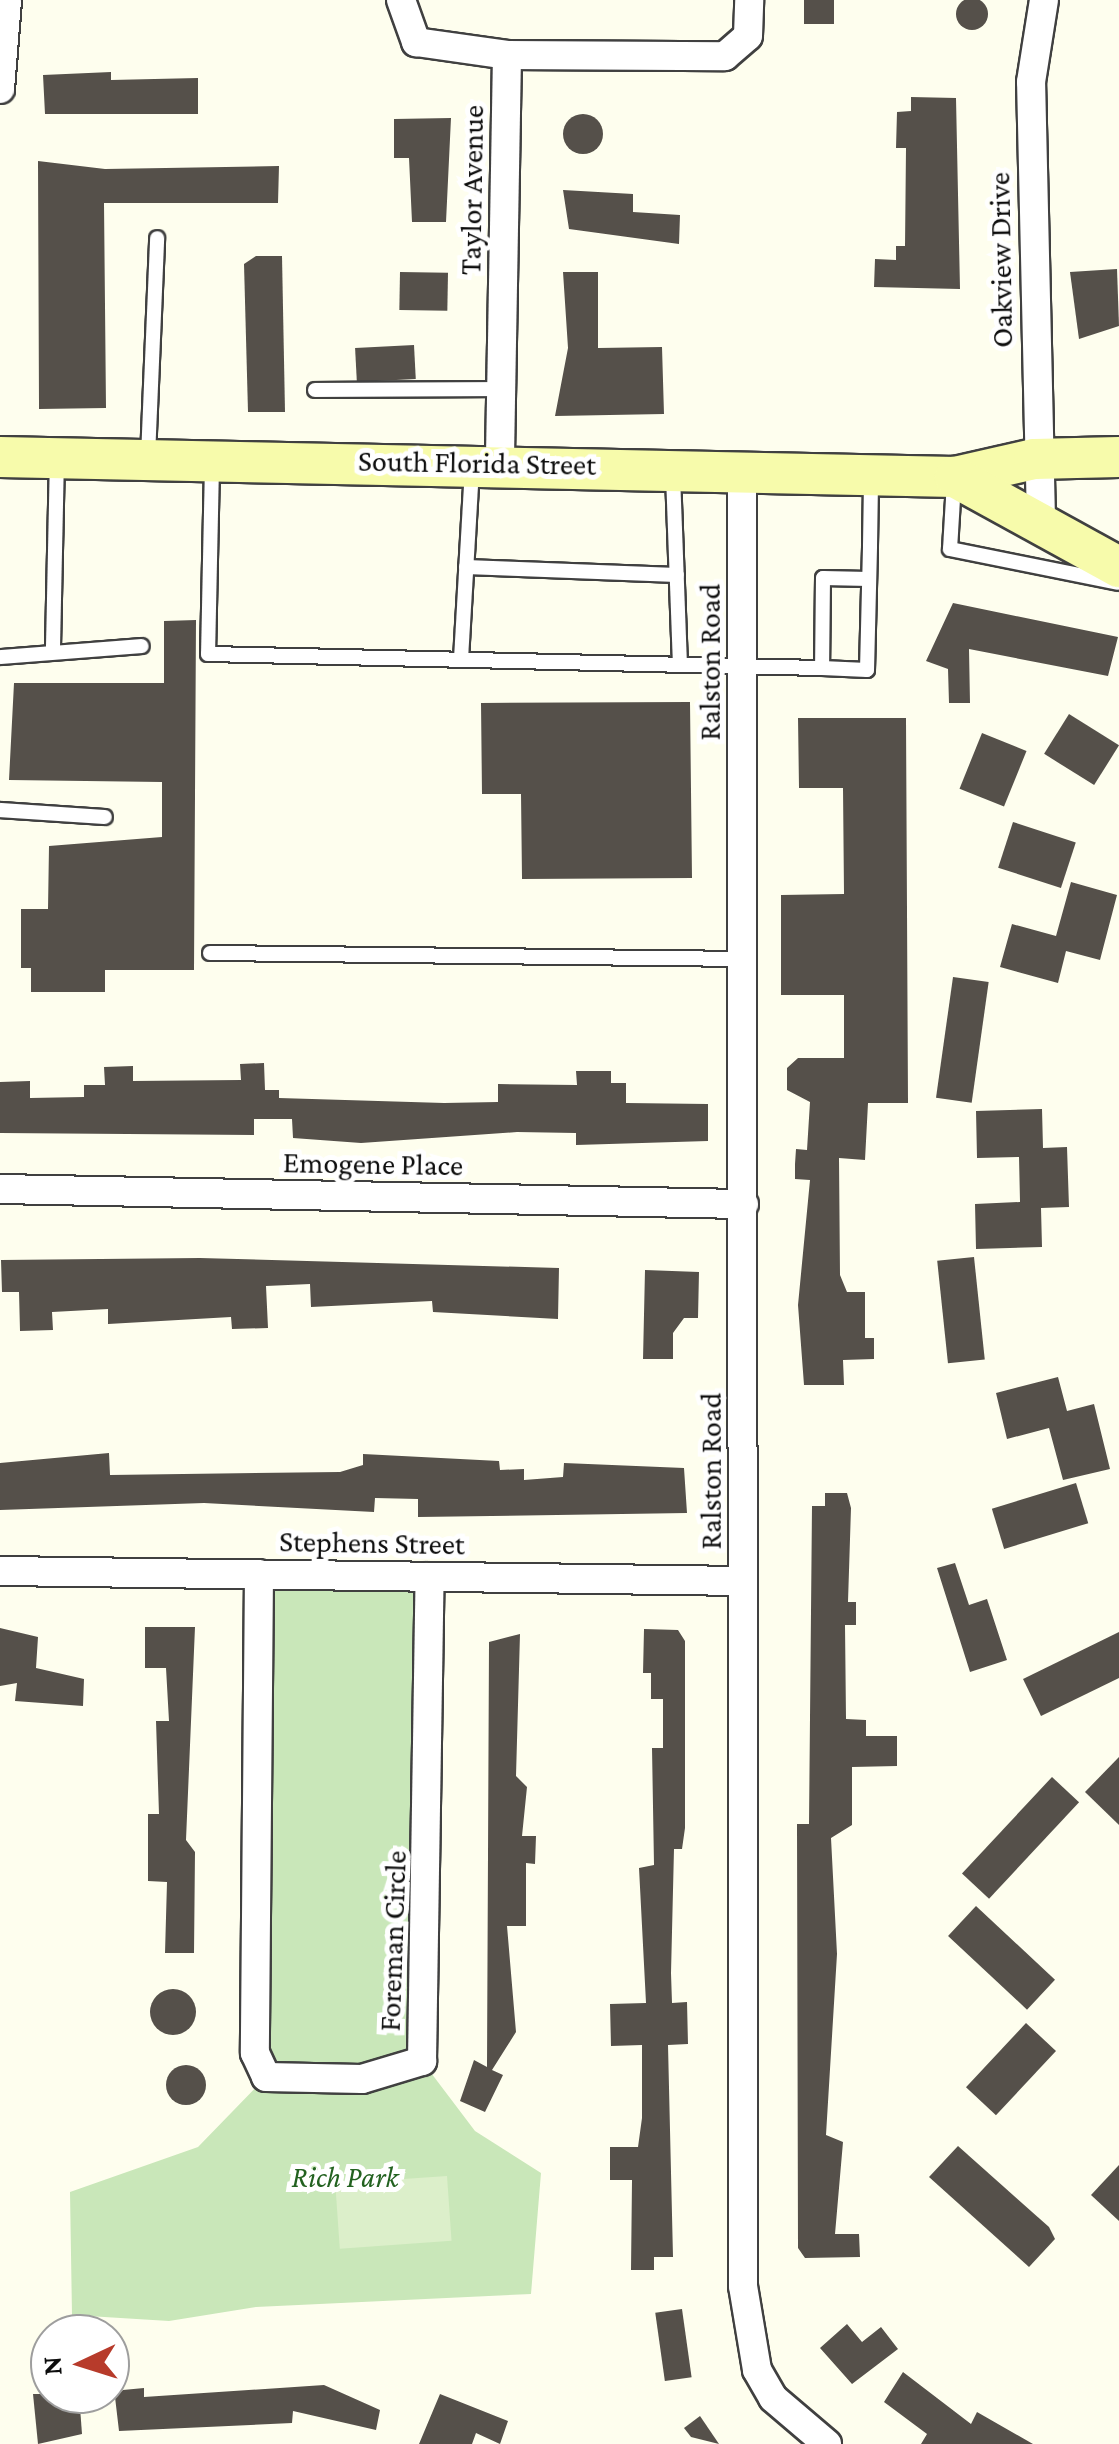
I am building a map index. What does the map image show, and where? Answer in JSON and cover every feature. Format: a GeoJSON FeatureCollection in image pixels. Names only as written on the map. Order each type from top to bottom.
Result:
{"type":"FeatureCollection","features":[{"type":"Feature","properties":{"kind":"street"},"geometry":{"type":"LineString","coordinates":[[0,89],[7,0]]}},
{"type":"Feature","properties":{"kind":"street"},"geometry":{"type":"LineString","coordinates":[[401,0],[416,42],[506,55],[724,56],[748,36],[748,0]]}},
{"type":"Feature","properties":{"kind":"street","name":"Oakview Drive"},"geometry":{"type":"LineString","coordinates":[[1040,520],[1034,459],[1031,82],[1044,0]]}},
{"type":"Feature","properties":{"kind":"street","name":"Taylor Avenue"},"geometry":{"type":"LineString","coordinates":[[486,463],[502,389],[506,55]]}},
{"type":"Feature","properties":{"kind":"street","name":"South Florida Street"},"geometry":{"type":"LineString","coordinates":[[0,457],[742,468],[954,476],[1034,459],[1119,457]]}},
{"type":"Feature","properties":{"kind":"street","name":"Ralston Road"},"geometry":{"type":"LineString","coordinates":[[742,468],[747,2332],[773,2398],[827,2444]]}},
{"type":"Feature","properties":{"kind":"street","name":"South Florida Street"},"geometry":{"type":"LineString","coordinates":[[954,476],[1040,520],[1119,567]]}},
{"type":"Feature","properties":{"kind":"street","name":"Emogene Place"},"geometry":{"type":"LineString","coordinates":[[0,1189],[744,1204]]}},
{"type":"Feature","properties":{"kind":"street","name":"Stephens Street"},"geometry":{"type":"LineString","coordinates":[[0,1572],[743,1581]]}},
{"type":"Feature","properties":{"kind":"street","name":"Foreman Circle"},"geometry":{"type":"LineString","coordinates":[[260,1574],[255,2053],[266,2078],[362,2079],[422,2060],[430,1577]]}},
{"type":"Feature","properties":{"kind":"lane"},"geometry":{"type":"LineString","coordinates":[[148,458],[157,238]]}},
{"type":"Feature","properties":{"kind":"lane"},"geometry":{"type":"LineString","coordinates":[[316,390],[502,389]]}},
{"type":"Feature","properties":{"kind":"lane"},"geometry":{"type":"LineString","coordinates":[[53,648],[58,457]]}},
{"type":"Feature","properties":{"kind":"lane"},"geometry":{"type":"LineString","coordinates":[[212,459],[208,654],[867,670],[871,473]]}},
{"type":"Feature","properties":{"kind":"lane"},"geometry":{"type":"LineString","coordinates":[[461,659],[466,567],[486,463]]}},
{"type":"Feature","properties":{"kind":"lane"},"geometry":{"type":"LineString","coordinates":[[672,467],[680,664]]}},
{"type":"Feature","properties":{"kind":"lane"},"geometry":{"type":"LineString","coordinates":[[954,476],[950,550],[1119,583]]}},
{"type":"Feature","properties":{"kind":"lane"},"geometry":{"type":"LineString","coordinates":[[466,567],[676,575]]}},
{"type":"Feature","properties":{"kind":"lane"},"geometry":{"type":"LineString","coordinates":[[822,668],[823,578],[869,579]]}},
{"type":"Feature","properties":{"kind":"lane"},"geometry":{"type":"LineString","coordinates":[[0,657],[53,648],[142,646]]}},
{"type":"Feature","properties":{"kind":"lane"},"geometry":{"type":"LineString","coordinates":[[0,810],[105,817]]}},
{"type":"Feature","properties":{"kind":"lane"},"geometry":{"type":"LineString","coordinates":[[210,952],[744,959]]}},
{"type":"Feature","properties":{"kind":"green space","name":"Rich Park"},"geometry":{"type":"Polygon","coordinates":[[[259,1574],[430,1577],[422,2061],[475,2131],[541,2173],[531,2294],[256,2307],[169,2321],[130,2319],[130,2314],[72,2314],[70,2192],[198,2147],[266,2077],[259,1574]]]}},
{"type":"Feature","properties":{"kind":"green space"},"geometry":{"type":"Polygon","coordinates":[[[447,2176],[452,2241],[340,2249],[335,2184],[447,2176]]]}},
{"type":"Feature","properties":{"kind":"building"},"geometry":{"type":"Polygon","coordinates":[[[972,-2],[983,3],[988,14],[983,25],[972,30],[961,25],[956,14],[961,3],[972,-2]]]}},
{"type":"Feature","properties":{"kind":"building"},"geometry":{"type":"Polygon","coordinates":[[[804,0],[834,0],[834,24],[804,24],[804,0]]]}},
{"type":"Feature","properties":{"kind":"building"},"geometry":{"type":"Polygon","coordinates":[[[111,72],[111,80],[198,78],[198,114],[45,114],[43,75],[111,72]]]}},
{"type":"Feature","properties":{"kind":"building"},"geometry":{"type":"Polygon","coordinates":[[[911,97],[956,98],[960,289],[874,287],[875,259],[896,260],[896,246],[905,246],[906,148],[896,148],[897,112],[911,111],[911,97]]]}},
{"type":"Feature","properties":{"kind":"building"},"geometry":{"type":"Polygon","coordinates":[[[583,114],[597,120],[603,134],[597,148],[583,154],[569,148],[563,134],[569,120],[583,114]]]}},
{"type":"Feature","properties":{"kind":"building"},"geometry":{"type":"Polygon","coordinates":[[[451,118],[446,222],[412,222],[409,158],[394,158],[394,119],[451,118]]]}},
{"type":"Feature","properties":{"kind":"building"},"geometry":{"type":"Polygon","coordinates":[[[38,161],[105,169],[279,166],[278,203],[104,203],[106,408],[39,409],[38,161]]]}},
{"type":"Feature","properties":{"kind":"building"},"geometry":{"type":"Polygon","coordinates":[[[563,190],[633,194],[633,212],[680,215],[679,244],[569,229],[563,190]]]}},
{"type":"Feature","properties":{"kind":"building"},"geometry":{"type":"Polygon","coordinates":[[[256,256],[282,256],[285,412],[248,412],[244,264],[256,256]]]}},
{"type":"Feature","properties":{"kind":"building"},"geometry":{"type":"Polygon","coordinates":[[[1117,269],[1119,326],[1079,339],[1070,272],[1117,269]]]}},
{"type":"Feature","properties":{"kind":"building"},"geometry":{"type":"Polygon","coordinates":[[[400,272],[448,273],[447,311],[399,310],[400,272]]]}},
{"type":"Feature","properties":{"kind":"building"},"geometry":{"type":"Polygon","coordinates":[[[563,272],[598,272],[598,348],[662,347],[664,414],[555,416],[568,348],[563,272]]]}},
{"type":"Feature","properties":{"kind":"building"},"geometry":{"type":"Polygon","coordinates":[[[414,345],[416,379],[357,382],[355,348],[414,345]]]}},
{"type":"Feature","properties":{"kind":"building"},"geometry":{"type":"Polygon","coordinates":[[[953,603],[1118,637],[1108,676],[969,649],[970,703],[949,703],[948,669],[926,661],[953,603]]]}},
{"type":"Feature","properties":{"kind":"building"},"geometry":{"type":"Polygon","coordinates":[[[196,620],[194,970],[105,970],[105,992],[31,992],[31,968],[21,968],[21,909],[48,909],[49,846],[162,837],[162,782],[9,780],[14,683],[164,683],[164,621],[196,620]]]}},
{"type":"Feature","properties":{"kind":"building"},"geometry":{"type":"Polygon","coordinates":[[[690,702],[692,878],[522,879],[521,794],[482,794],[481,703],[690,702]]]}},
{"type":"Feature","properties":{"kind":"building"},"geometry":{"type":"Polygon","coordinates":[[[1069,714],[1119,745],[1094,785],[1044,754],[1069,714]]]}},
{"type":"Feature","properties":{"kind":"building"},"geometry":{"type":"Polygon","coordinates":[[[798,718],[906,718],[908,1103],[868,1103],[865,1160],[839,1158],[840,1275],[847,1292],[865,1292],[865,1338],[874,1338],[874,1359],[843,1360],[844,1385],[804,1385],[798,1305],[810,1180],[795,1179],[795,1164],[796,1149],[807,1150],[810,1102],[787,1090],[787,1068],[798,1058],[844,1058],[844,995],[781,995],[781,895],[844,894],[843,788],[799,788],[798,718]]]}},
{"type":"Feature","properties":{"kind":"building"},"geometry":{"type":"Polygon","coordinates":[[[982,733],[1027,751],[1004,807],[960,789],[982,733]]]}},
{"type":"Feature","properties":{"kind":"building"},"geometry":{"type":"Polygon","coordinates":[[[1013,822],[1076,842],[1061,888],[998,868],[1013,822]]]}},
{"type":"Feature","properties":{"kind":"building"},"geometry":{"type":"Polygon","coordinates":[[[1071,882],[1117,895],[1100,960],[1066,951],[1058,983],[1000,967],[1012,924],[1056,936],[1071,882]]]}},
{"type":"Feature","properties":{"kind":"building"},"geometry":{"type":"Polygon","coordinates":[[[953,977],[989,982],[972,1103],[936,1098],[953,977]]]}},
{"type":"Feature","properties":{"kind":"building"},"geometry":{"type":"Polygon","coordinates":[[[264,1063],[265,1090],[279,1090],[279,1098],[444,1103],[498,1102],[498,1084],[577,1085],[576,1071],[611,1071],[611,1083],[626,1083],[626,1103],[708,1104],[708,1141],[576,1145],[576,1133],[517,1132],[361,1143],[293,1138],[292,1119],[254,1119],[254,1135],[0,1133],[0,1082],[30,1081],[30,1098],[84,1097],[84,1085],[105,1085],[104,1067],[133,1066],[133,1081],[241,1080],[240,1064],[264,1063]]]}},
{"type":"Feature","properties":{"kind":"building"},"geometry":{"type":"Polygon","coordinates":[[[1042,1109],[1043,1148],[1067,1147],[1069,1207],[1041,1208],[1042,1247],[976,1249],[975,1204],[1020,1202],[1019,1157],[977,1158],[976,1111],[1042,1109]]]}},
{"type":"Feature","properties":{"kind":"building"},"geometry":{"type":"Polygon","coordinates":[[[974,1257],[985,1359],[948,1363],[937,1261],[974,1257]]]}},
{"type":"Feature","properties":{"kind":"building"},"geometry":{"type":"Polygon","coordinates":[[[200,1258],[559,1268],[558,1319],[433,1312],[432,1301],[311,1307],[310,1284],[266,1286],[268,1328],[232,1329],[231,1317],[108,1324],[108,1309],[52,1312],[53,1330],[20,1331],[19,1292],[2,1292],[1,1260],[200,1258]]]}},
{"type":"Feature","properties":{"kind":"building"},"geometry":{"type":"Polygon","coordinates":[[[645,1270],[699,1272],[698,1318],[684,1318],[673,1333],[673,1359],[643,1359],[645,1270]]]}},
{"type":"Feature","properties":{"kind":"building"},"geometry":{"type":"Polygon","coordinates":[[[1058,1377],[1067,1411],[1094,1404],[1110,1469],[1063,1480],[1049,1428],[1007,1439],[996,1393],[1058,1377]]]}},
{"type":"Feature","properties":{"kind":"building"},"geometry":{"type":"Polygon","coordinates":[[[109,1453],[110,1475],[340,1472],[363,1465],[363,1454],[499,1461],[500,1470],[524,1469],[524,1480],[563,1477],[564,1463],[684,1468],[687,1513],[418,1517],[418,1499],[375,1498],[374,1512],[204,1503],[0,1510],[0,1463],[109,1453]]]}},
{"type":"Feature","properties":{"kind":"building"},"geometry":{"type":"Polygon","coordinates":[[[1076,1483],[1088,1523],[1004,1549],[992,1509],[1076,1483]]]}},
{"type":"Feature","properties":{"kind":"building"},"geometry":{"type":"Polygon","coordinates":[[[825,1493],[847,1493],[851,1508],[848,1602],[856,1602],[856,1625],[845,1625],[846,1719],[866,1720],[866,1736],[897,1736],[897,1766],[852,1767],[852,1825],[831,1838],[837,1954],[826,2135],[843,2142],[835,2234],[859,2234],[860,2257],[805,2258],[798,2248],[797,1824],[809,1824],[812,1506],[825,1506],[825,1493]]]}},
{"type":"Feature","properties":{"kind":"building"},"geometry":{"type":"Polygon","coordinates":[[[955,1563],[969,1605],[987,1599],[1007,1660],[970,1672],[937,1568],[955,1563]]]}},
{"type":"Feature","properties":{"kind":"building"},"geometry":{"type":"Polygon","coordinates":[[[145,1627],[195,1627],[186,1840],[195,1852],[194,1953],[165,1953],[167,1882],[148,1881],[148,1814],[159,1814],[156,1721],[169,1721],[166,1668],[145,1668],[145,1627]]]}},
{"type":"Feature","properties":{"kind":"building"},"geometry":{"type":"Polygon","coordinates":[[[0,1628],[38,1637],[36,1668],[84,1679],[83,1706],[15,1701],[17,1683],[0,1686],[0,1628]]]}},
{"type":"Feature","properties":{"kind":"building"},"geometry":{"type":"Polygon","coordinates":[[[644,1629],[678,1630],[685,1641],[685,1828],[682,1849],[674,1849],[671,1973],[672,2003],[687,2002],[688,2044],[668,2045],[673,2257],[654,2257],[654,2270],[631,2270],[632,2180],[610,2180],[610,2147],[638,2147],[642,2045],[611,2046],[610,2004],[646,2003],[639,1868],[654,1865],[652,1748],[663,1748],[663,1699],[651,1699],[651,1673],[643,1673],[644,1629]]]}},
{"type":"Feature","properties":{"kind":"building"},"geometry":{"type":"Polygon","coordinates":[[[1119,1632],[1119,1678],[1041,1716],[1023,1679],[1119,1632]]]}},
{"type":"Feature","properties":{"kind":"building"},"geometry":{"type":"Polygon","coordinates":[[[520,1634],[516,1776],[527,1787],[522,1836],[536,1836],[535,1864],[526,1863],[526,1926],[507,1926],[516,2032],[492,2070],[503,2075],[485,2112],[460,2101],[474,2060],[487,2067],[489,1642],[520,1634]]]}},
{"type":"Feature","properties":{"kind":"building"},"geometry":{"type":"Polygon","coordinates":[[[1119,1757],[1119,1825],[1085,1792],[1119,1757]]]}},
{"type":"Feature","properties":{"kind":"building"},"geometry":{"type":"Polygon","coordinates":[[[1052,1777],[1079,1802],[989,1899],[962,1874],[1052,1777]]]}},
{"type":"Feature","properties":{"kind":"building"},"geometry":{"type":"Polygon","coordinates":[[[976,1906],[1055,1980],[1027,2010],[948,1936],[976,1906]]]}},
{"type":"Feature","properties":{"kind":"building"},"geometry":{"type":"Polygon","coordinates":[[[173,1989],[189,1996],[196,2012],[189,2028],[173,2035],[157,2028],[150,2012],[157,1996],[173,1989]]]}},
{"type":"Feature","properties":{"kind":"building"},"geometry":{"type":"Polygon","coordinates":[[[1026,2023],[1056,2051],[996,2115],[966,2087],[1026,2023]]]}},
{"type":"Feature","properties":{"kind":"building"},"geometry":{"type":"Polygon","coordinates":[[[186,2065],[200,2071],[206,2085],[200,2099],[186,2105],[172,2099],[166,2085],[172,2071],[186,2065]]]}},
{"type":"Feature","properties":{"kind":"building"},"geometry":{"type":"Polygon","coordinates":[[[958,2146],[1049,2227],[1055,2239],[1029,2267],[929,2177],[958,2146]]]}},
{"type":"Feature","properties":{"kind":"building"},"geometry":{"type":"Polygon","coordinates":[[[1119,2165],[1119,2221],[1091,2195],[1119,2165]]]}},
{"type":"Feature","properties":{"kind":"building"},"geometry":{"type":"Polygon","coordinates":[[[682,2309],[692,2377],[665,2381],[655,2313],[682,2309]]]}},
{"type":"Feature","properties":{"kind":"building"},"geometry":{"type":"Polygon","coordinates":[[[847,2324],[862,2342],[881,2327],[898,2349],[852,2384],[820,2348],[847,2324]]]}},
{"type":"Feature","properties":{"kind":"building"},"geometry":{"type":"Polygon","coordinates":[[[903,2372],[971,2424],[977,2412],[1033,2444],[921,2444],[927,2434],[884,2402],[903,2372]]]}},
{"type":"Feature","properties":{"kind":"building"},"geometry":{"type":"Polygon","coordinates":[[[324,2385],[380,2410],[376,2430],[293,2411],[292,2423],[119,2431],[117,2414],[130,2414],[130,2389],[144,2388],[144,2397],[324,2385]]]}},
{"type":"Feature","properties":{"kind":"building"},"geometry":{"type":"Polygon","coordinates":[[[440,2394],[508,2421],[500,2444],[476,2433],[472,2444],[419,2444],[440,2394]]]}},
{"type":"Feature","properties":{"kind":"building"},"geometry":{"type":"Polygon","coordinates":[[[35,2414],[80,2414],[82,2434],[38,2444],[35,2414]]]}},
{"type":"Feature","properties":{"kind":"building"},"geometry":{"type":"Polygon","coordinates":[[[700,2416],[719,2444],[691,2437],[684,2428],[700,2416]]]}}]}
